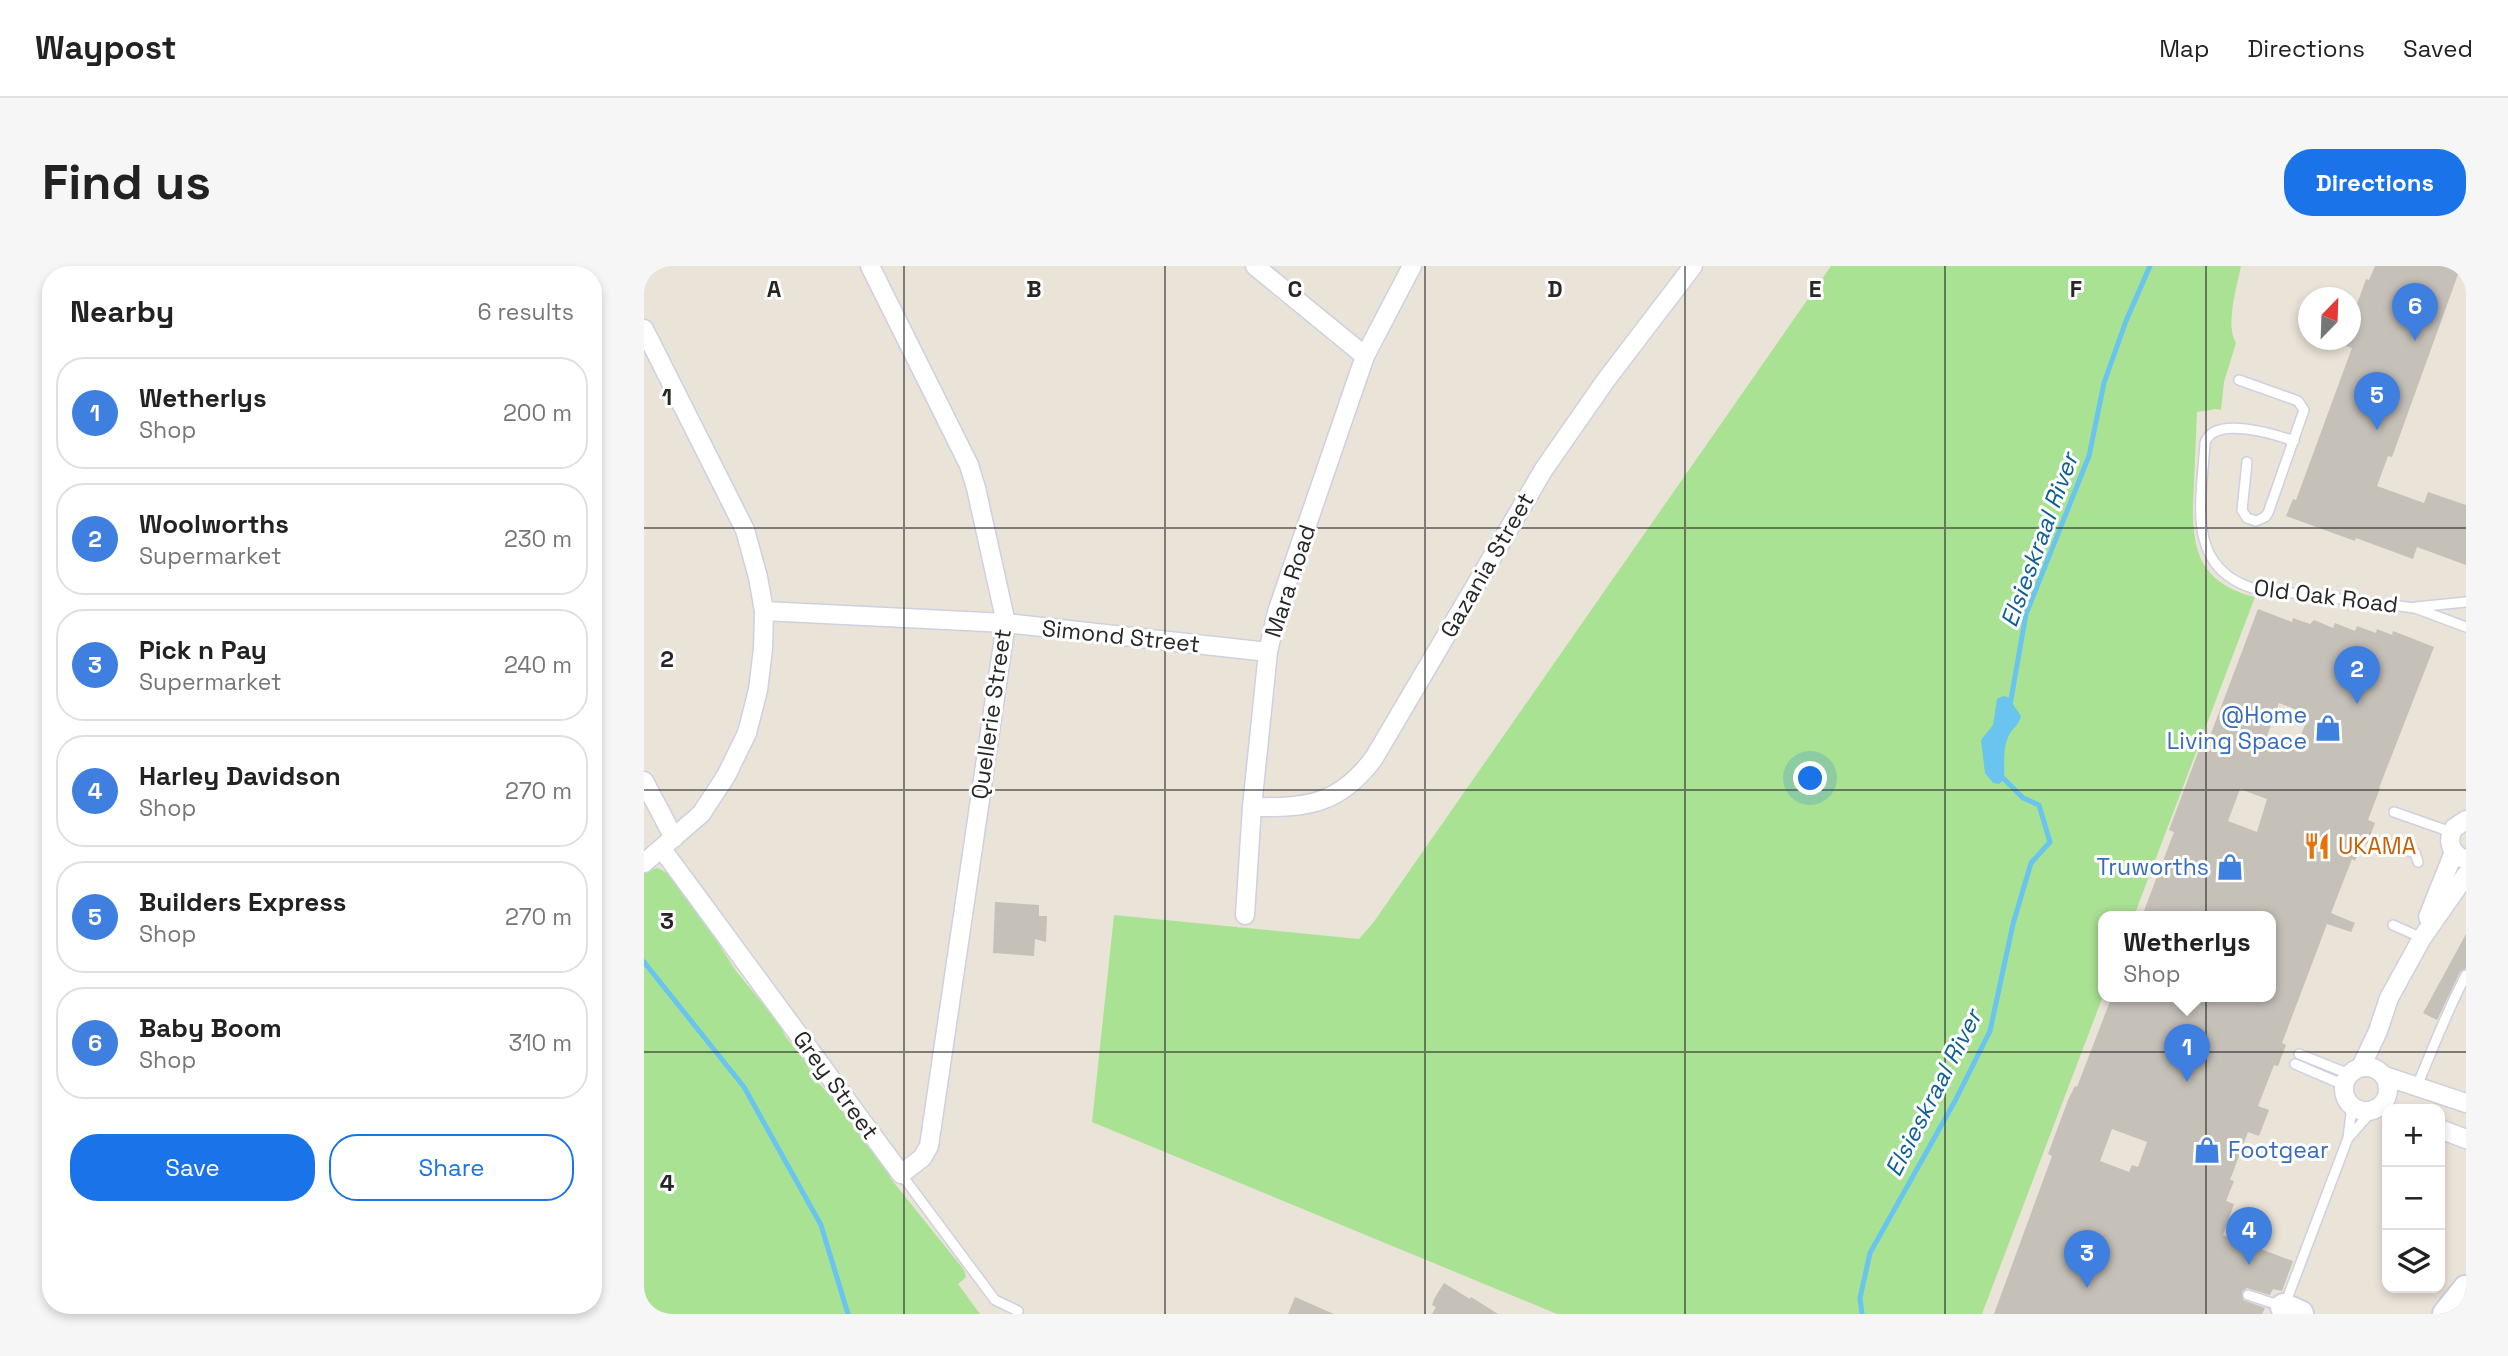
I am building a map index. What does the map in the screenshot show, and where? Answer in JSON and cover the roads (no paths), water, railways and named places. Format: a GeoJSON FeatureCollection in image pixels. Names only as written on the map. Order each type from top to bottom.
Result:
{"type":"FeatureCollection","features":[{"type":"Feature","properties":{"kind":"main road"},"geometry":{"type":"LineString","coordinates":[[2446,1314],[2466,1289]]}},
{"type":"Feature","properties":{"kind":"street","name":"Quellerie Street"},"geometry":{"type":"LineString","coordinates":[[870,266],[969,465],[1006,623],[929,1146],[922,1158],[901,1174]]}},
{"type":"Feature","properties":{"kind":"street"},"geometry":{"type":"LineString","coordinates":[[1255,266],[1365,356]]}},
{"type":"Feature","properties":{"kind":"street","name":"Mara Road"},"geometry":{"type":"LineString","coordinates":[[1245,915],[1252,807],[1268,652],[1280,603],[1365,356],[1412,266]]}},
{"type":"Feature","properties":{"kind":"street","name":"Gazania Street"},"geometry":{"type":"LineString","coordinates":[[1252,807],[1287,808],[1312,805],[1346,789],[1362,774],[1374,758],[1544,469],[1606,380],[1693,266]]}},
{"type":"Feature","properties":{"kind":"street"},"geometry":{"type":"LineString","coordinates":[[644,329],[745,530],[764,611],[758,690],[747,733],[726,776],[701,814],[644,863]]}},
{"type":"Feature","properties":{"kind":"street","name":"Simond Street"},"geometry":{"type":"LineString","coordinates":[[764,611],[1006,623],[1268,652]]}},
{"type":"Feature","properties":{"kind":"street","name":"Grey Street"},"geometry":{"type":"LineString","coordinates":[[644,781],[668,844],[901,1174]]}},
{"type":"Feature","properties":{"kind":"street"},"geometry":{"type":"LineString","coordinates":[[2424,934],[2448,871],[2460,856],[2450,845],[2451,832],[2466,820]]}},
{"type":"Feature","properties":{"kind":"street"},"geometry":{"type":"LineString","coordinates":[[2378,1031],[2383,1074],[2389,1084],[2389,1094],[2381,1108],[2360,1110],[2349,1103],[2344,1094],[2351,1075],[2378,1031],[2389,998],[2424,934],[2466,875]]}},
{"type":"Feature","properties":{"kind":"street"},"geometry":{"type":"LineString","coordinates":[[2351,1075],[2374,1067],[2383,1074],[2466,1103]]}},
{"type":"Feature","properties":{"kind":"street"},"geometry":{"type":"LineString","coordinates":[[2445,1131],[2466,1139]]}},
{"type":"Feature","properties":{"kind":"lane"},"geometry":{"type":"LineString","coordinates":[[2239,380],[2301,403],[2304,413],[2268,513],[2256,521],[2247,518],[2242,510],[2247,463]]}},
{"type":"Feature","properties":{"kind":"lane","name":"Old Oak Road"},"geometry":{"type":"LineString","coordinates":[[2294,441],[2271,433],[2224,428],[2208,436],[2205,443],[2201,519],[2206,549],[2213,563],[2230,578],[2252,588],[2415,608],[2466,627]]}},
{"type":"Feature","properties":{"kind":"lane","name":"Old Oak Road"},"geometry":{"type":"LineString","coordinates":[[2415,608],[2466,602]]}},
{"type":"Feature","properties":{"kind":"lane"},"geometry":{"type":"LineString","coordinates":[[2393,811],[2451,832]]}},
{"type":"Feature","properties":{"kind":"lane"},"geometry":{"type":"LineString","coordinates":[[2382,842],[2415,853],[2418,862]]}},
{"type":"Feature","properties":{"kind":"lane"},"geometry":{"type":"LineString","coordinates":[[2393,925],[2424,934]]}},
{"type":"Feature","properties":{"kind":"lane"},"geometry":{"type":"LineString","coordinates":[[2417,1086],[2446,1013],[2466,975]]}},
{"type":"Feature","properties":{"kind":"lane"},"geometry":{"type":"LineString","coordinates":[[2299,1054],[2351,1075]]}},
{"type":"Feature","properties":{"kind":"lane"},"geometry":{"type":"LineString","coordinates":[[2295,1064],[2351,1075]]}},
{"type":"Feature","properties":{"kind":"lane"},"geometry":{"type":"LineString","coordinates":[[2248,1295],[2289,1312],[2347,1138],[2349,1103]]}},
{"type":"Feature","properties":{"kind":"lane"},"geometry":{"type":"LineString","coordinates":[[2347,1138],[2381,1108]]}},
{"type":"Feature","properties":{"kind":"lane","name":"Grey Street"},"geometry":{"type":"LineString","coordinates":[[901,1174],[995,1300],[1018,1311]]}},
{"type":"Feature","properties":{"kind":"water"},"geometry":{"type":"Polygon","coordinates":[[[2008,697],[2021,716],[2007,741],[2004,779],[1999,784],[1993,783],[1985,773],[1981,740],[1993,725],[1997,699],[2008,697]]]}},
{"type":"Feature","properties":{"kind":"waterway","name":"Elsieskraal River"},"geometry":{"type":"LineString","coordinates":[[2010,705],[2026,614],[2089,456],[2104,383],[2126,321],[2150,266]]}},
{"type":"Feature","properties":{"kind":"waterway","name":"Elsieskraal River"},"geometry":{"type":"LineString","coordinates":[[1862,1314],[1860,1298],[1870,1253],[1955,1101],[1990,1031],[2013,924],[2031,863],[2050,842],[2039,805],[2023,798],[2000,775]]}},
{"type":"Feature","properties":{"kind":"waterway"},"geometry":{"type":"LineString","coordinates":[[644,962],[744,1087],[821,1225],[848,1314]]}},
{"type":"Feature","properties":{"kind":"place","name":"Baby Boom"},"geometry":{"type":"Point","coordinates":[2415,341]}},
{"type":"Feature","properties":{"kind":"place","name":"Builders Express"},"geometry":{"type":"Point","coordinates":[2377,430]}},
{"type":"Feature","properties":{"kind":"place","name":"Woolworths"},"geometry":{"type":"Point","coordinates":[2357,704]}},
{"type":"Feature","properties":{"kind":"place","name":"@Home Living Space"},"geometry":{"type":"Point","coordinates":[2328,728]}},
{"type":"Feature","properties":{"kind":"place","name":"UKAMA"},"geometry":{"type":"Point","coordinates":[2317,846]}},
{"type":"Feature","properties":{"kind":"place","name":"Truworths"},"geometry":{"type":"Point","coordinates":[2230,867]}},
{"type":"Feature","properties":{"kind":"place","name":"Wetherlys"},"geometry":{"type":"Point","coordinates":[2187,1082]}},
{"type":"Feature","properties":{"kind":"place","name":"Footgear"},"geometry":{"type":"Point","coordinates":[2207,1150]}},
{"type":"Feature","properties":{"kind":"place","name":"Harley Davidson"},"geometry":{"type":"Point","coordinates":[2249,1265]}},
{"type":"Feature","properties":{"kind":"place","name":"Pick n Pay"},"geometry":{"type":"Point","coordinates":[2087,1288]}}]}
